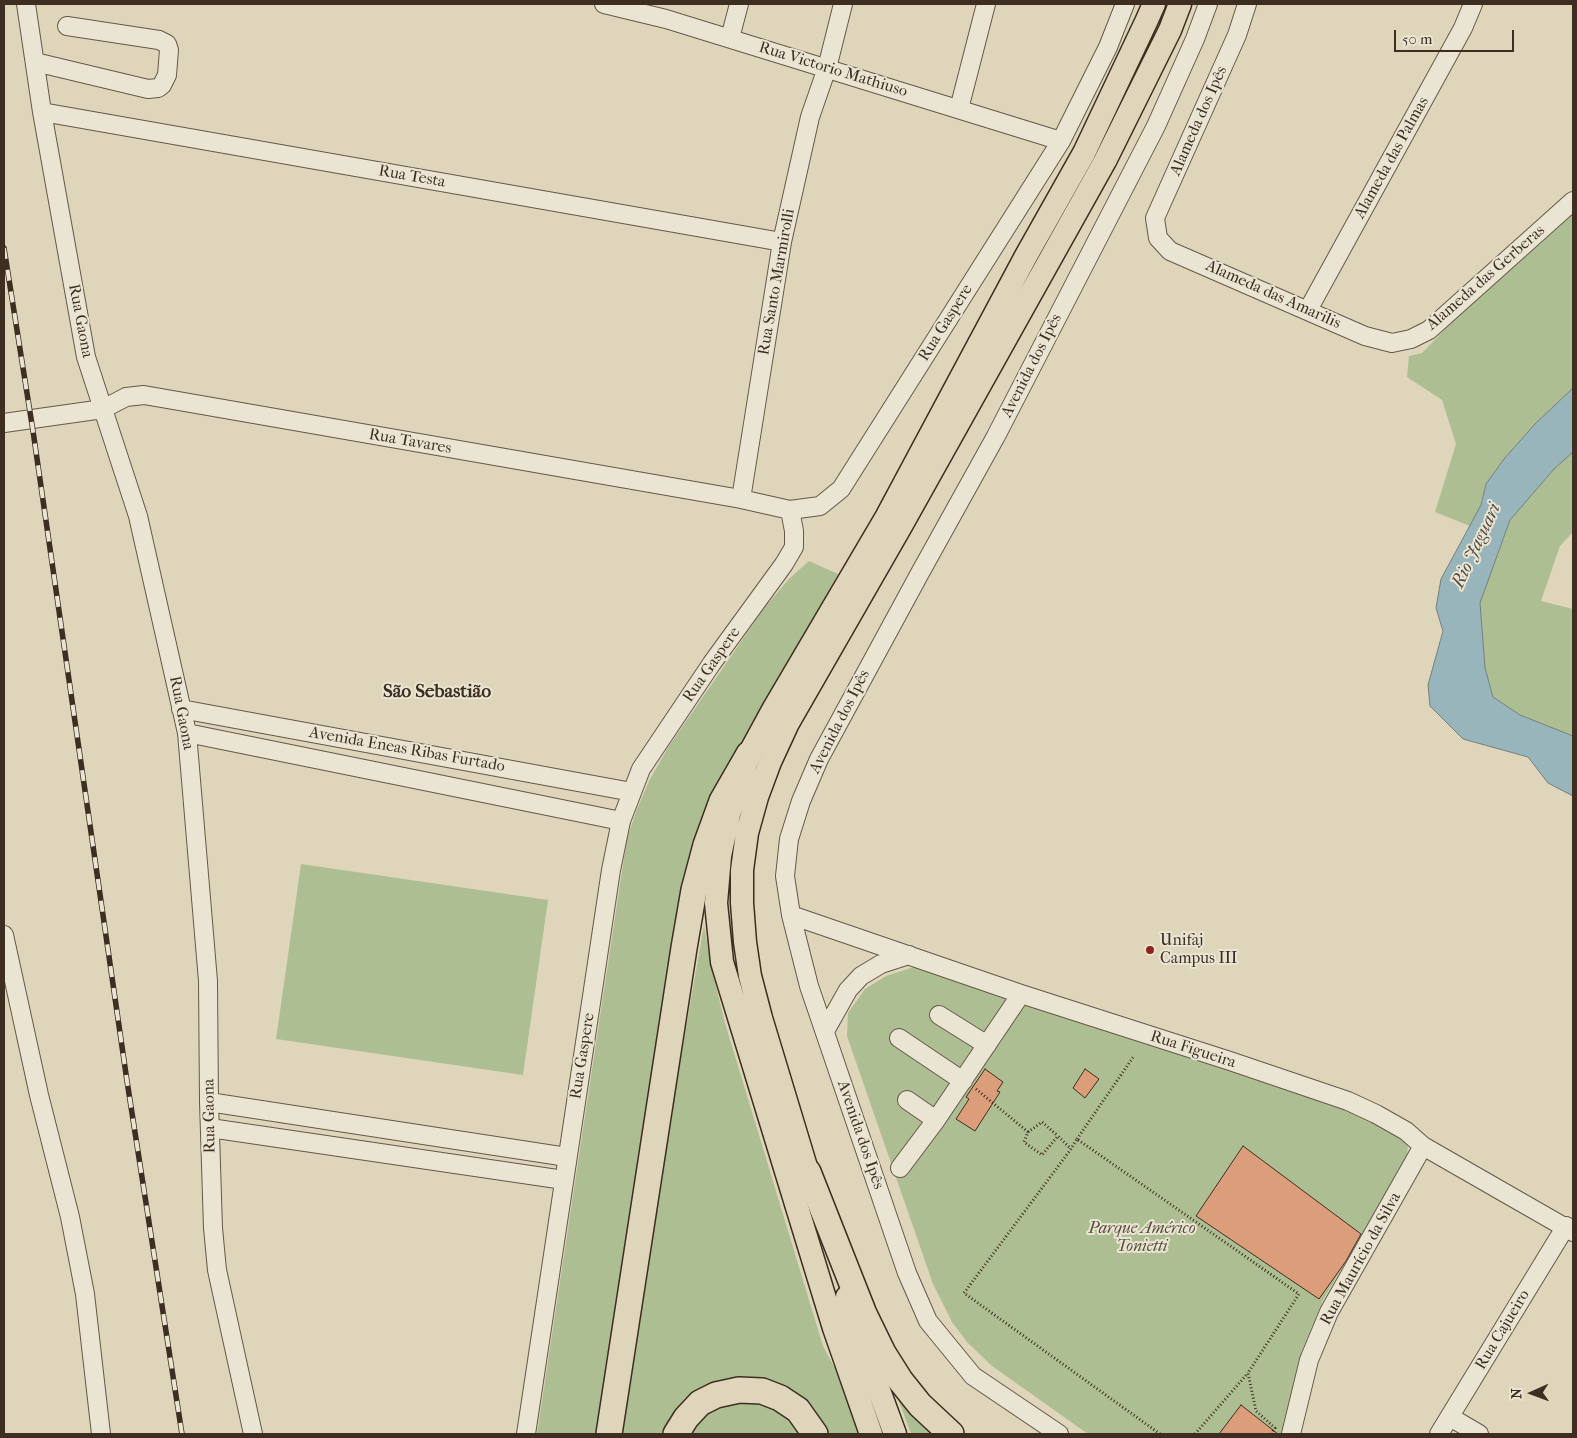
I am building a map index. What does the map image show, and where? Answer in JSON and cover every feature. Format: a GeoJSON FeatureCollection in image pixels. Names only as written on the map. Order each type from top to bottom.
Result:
{"type":"FeatureCollection","features":[{"type":"Feature","properties":{"kind":"highway"},"geometry":{"type":"LineString","coordinates":[[609,1434],[694,890],[706,844],[722,801],[749,754]]}},
{"type":"Feature","properties":{"kind":"highway"},"geometry":{"type":"LineString","coordinates":[[808,1172],[864,1314],[882,1353],[920,1405],[951,1434]]}},
{"type":"Feature","properties":{"kind":"highway"},"geometry":{"type":"LineString","coordinates":[[676,1434],[686,1418],[700,1403],[716,1395],[739,1390],[762,1391],[780,1398],[798,1410],[815,1434]]}},
{"type":"Feature","properties":{"kind":"main road"},"geometry":{"type":"LineString","coordinates":[[871,1434],[834,1328],[722,962],[716,903],[720,856],[729,814],[749,754],[886,516],[1026,256],[1084,153],[1154,4]]}},
{"type":"Feature","properties":{"kind":"main road"},"geometry":{"type":"LineString","coordinates":[[895,1434],[857,1330],[760,1018],[750,976],[742,903],[742,870],[748,833],[757,797],[770,762],[788,723],[902,526],[1105,161],[1170,30],[1180,4]]}},
{"type":"Feature","properties":{"kind":"street","name":"Rua Gaona"},"geometry":{"type":"LineString","coordinates":[[26,4],[42,112],[86,357],[138,516],[187,733],[208,981],[213,1228],[217,1270],[253,1434]]}},
{"type":"Feature","properties":{"kind":"street","name":"Rua Victorio Mathiuso"},"geometry":{"type":"LineString","coordinates":[[604,4],[666,18],[1061,141]]}},
{"type":"Feature","properties":{"kind":"street"},"geometry":{"type":"LineString","coordinates":[[730,38],[739,4]]}},
{"type":"Feature","properties":{"kind":"street","name":"Rua Santo Marmirolli"},"geometry":{"type":"LineString","coordinates":[[741,499],[782,242],[810,117],[827,68],[843,4]]}},
{"type":"Feature","properties":{"kind":"street"},"geometry":{"type":"LineString","coordinates":[[959,109],[986,4]]}},
{"type":"Feature","properties":{"kind":"street","name":"Rua Gaspere"},"geometry":{"type":"LineString","coordinates":[[526,1434],[611,870],[621,821],[641,769],[712,663],[784,564],[794,547],[794,530],[790,510],[820,506],[841,489],[1061,141],[1108,48],[1125,4]]}},
{"type":"Feature","properties":{"kind":"street","name":"Avenida dos Ipês"},"geometry":{"type":"LineString","coordinates":[[1059,1434],[973,1376],[928,1321],[907,1273],[809,986],[791,915],[785,876],[789,839],[801,801],[819,759],[996,436],[1147,144],[1195,39],[1208,4]]}},
{"type":"Feature","properties":{"kind":"street","name":"Alameda dos Ipês"},"geometry":{"type":"LineString","coordinates":[[1158,238],[1154,218],[1237,35],[1248,4]]}},
{"type":"Feature","properties":{"kind":"street","name":"Alameda das Palmas"},"geometry":{"type":"LineString","coordinates":[[1308,310],[1463,28],[1473,4]]}},
{"type":"Feature","properties":{"kind":"street"},"geometry":{"type":"LineString","coordinates":[[35,62],[148,89],[158,88],[162,85],[167,75],[169,50],[167,44],[159,40],[67,26]]}},
{"type":"Feature","properties":{"kind":"street","name":"Rua Testa"},"geometry":{"type":"LineString","coordinates":[[42,112],[782,242]]}},
{"type":"Feature","properties":{"kind":"street","name":"Alameda das Gerberas"},"geometry":{"type":"LineString","coordinates":[[1392,342],[1411,339],[1429,330],[1573,201]]}},
{"type":"Feature","properties":{"kind":"street","name":"Alameda das Amarilis"},"geometry":{"type":"LineString","coordinates":[[1158,238],[1170,251],[1365,336],[1392,342]]}},
{"type":"Feature","properties":{"kind":"street","name":"Rua Tavares"},"geometry":{"type":"LineString","coordinates":[[4,423],[103,409],[126,397],[144,395],[741,499],[790,510]]}},
{"type":"Feature","properties":{"kind":"street","name":"Avenida Eneas Ribas Furtado"},"geometry":{"type":"LineString","coordinates":[[181,708],[632,792]]}},
{"type":"Feature","properties":{"kind":"street","name":"Avenida Eneas Ribas Furtado"},"geometry":{"type":"LineString","coordinates":[[187,733],[621,821]]}},
{"type":"Feature","properties":{"kind":"street","name":"Rua Figueira"},"geometry":{"type":"LineString","coordinates":[[791,915],[1022,994],[1348,1101],[1376,1114],[1398,1127],[1423,1146],[1570,1229]]}},
{"type":"Feature","properties":{"kind":"street"},"geometry":{"type":"LineString","coordinates":[[4,935],[70,1217],[85,1294],[102,1434]]}},
{"type":"Feature","properties":{"kind":"street"},"geometry":{"type":"LineString","coordinates":[[824,1031],[848,990],[861,976],[881,964],[909,955]]}},
{"type":"Feature","properties":{"kind":"street"},"geometry":{"type":"LineString","coordinates":[[900,1168],[936,1120],[1022,994]]}},
{"type":"Feature","properties":{"kind":"street"},"geometry":{"type":"LineString","coordinates":[[939,1015],[987,1045]]}},
{"type":"Feature","properties":{"kind":"street"},"geometry":{"type":"LineString","coordinates":[[899,1038],[964,1079]]}},
{"type":"Feature","properties":{"kind":"street"},"geometry":{"type":"LineString","coordinates":[[907,1100],[936,1120]]}},
{"type":"Feature","properties":{"kind":"street"},"geometry":{"type":"LineString","coordinates":[[209,1102],[568,1157]]}},
{"type":"Feature","properties":{"kind":"street"},"geometry":{"type":"LineString","coordinates":[[210,1128],[564,1180]]}},
{"type":"Feature","properties":{"kind":"street","name":"Rua Maurício da Silva"},"geometry":{"type":"LineString","coordinates":[[1290,1434],[1310,1360],[1329,1312],[1423,1146]]}},
{"type":"Feature","properties":{"kind":"street","name":"Rua Cajueiro"},"geometry":{"type":"LineString","coordinates":[[1439,1434],[1570,1229]]}},
{"type":"Feature","properties":{"kind":"street"},"geometry":{"type":"LineString","coordinates":[[1450,1417],[1478,1434]]}},
{"type":"Feature","properties":{"kind":"path"},"geometry":{"type":"LineString","coordinates":[[1134,1056],[1072,1148],[964,1293],[1160,1434]]}},
{"type":"Feature","properties":{"kind":"path"},"geometry":{"type":"LineString","coordinates":[[964,1079],[1028,1132]]}},
{"type":"Feature","properties":{"kind":"path"},"geometry":{"type":"LineString","coordinates":[[1058,1136],[1042,1155],[1024,1142],[1028,1132],[1042,1122],[1072,1148]]}},
{"type":"Feature","properties":{"kind":"path"},"geometry":{"type":"LineString","coordinates":[[1077,1139],[1299,1294],[1248,1373],[1195,1434]]}},
{"type":"Feature","properties":{"kind":"path"},"geometry":{"type":"LineString","coordinates":[[1248,1373],[1256,1411],[1275,1428],[1271,1434]]}},
{"type":"Feature","properties":{"kind":"green space"},"geometry":{"type":"Polygon","coordinates":[[[1573,210],[1573,388],[1535,424],[1504,459],[1486,484],[1481,505],[1470,526],[1435,512],[1456,444],[1442,400],[1407,377],[1409,356],[1422,353],[1481,292],[1573,210]]]}},
{"type":"Feature","properties":{"kind":"green space"},"geometry":{"type":"Polygon","coordinates":[[[1573,452],[1573,532],[1560,546],[1541,601],[1573,609],[1573,736],[1520,715],[1493,697],[1485,668],[1480,603],[1510,520],[1554,469],[1573,452]]]}},
{"type":"Feature","properties":{"kind":"green space"},"geometry":{"type":"Polygon","coordinates":[[[809,561],[838,574],[706,810],[599,1434],[537,1434],[627,838],[650,779],[669,746],[765,607],[789,579],[809,561]]]}},
{"type":"Feature","properties":{"kind":"green space"},"geometry":{"type":"Polygon","coordinates":[[[301,864],[548,900],[523,1075],[276,1039],[301,864]]]}},
{"type":"Feature","properties":{"kind":"green space"},"geometry":{"type":"Polygon","coordinates":[[[704,925],[711,966],[725,1023],[823,1346],[838,1374],[860,1434],[826,1434],[818,1419],[707,1386],[685,1398],[671,1416],[664,1434],[616,1434],[704,925]]]}},
{"type":"Feature","properties":{"kind":"green space","name":"Parque Américo Tonietti"},"geometry":{"type":"Polygon","coordinates":[[[917,966],[1361,1109],[1408,1143],[1407,1158],[1323,1300],[1301,1353],[1286,1434],[1088,1434],[992,1366],[967,1342],[952,1322],[933,1284],[847,1036],[848,1013],[865,989],[886,976],[917,966]]]}},
{"type":"Feature","properties":{"kind":"green space"},"geometry":{"type":"Polygon","coordinates":[[[892,1382],[939,1434],[911,1434],[892,1382]]]}},
{"type":"Feature","properties":{"kind":"green space"},"geometry":{"type":"Polygon","coordinates":[[[734,1402],[753,1403],[770,1407],[785,1415],[799,1434],[689,1434],[703,1416],[717,1406],[734,1402]]]}},
{"type":"Feature","properties":{"kind":"water","name":"Rio Jaguari"},"geometry":{"type":"Polygon","coordinates":[[[1573,388],[1573,452],[1554,469],[1510,520],[1480,603],[1485,668],[1493,697],[1520,715],[1573,736],[1573,796],[1548,783],[1528,757],[1463,739],[1430,706],[1428,685],[1443,631],[1436,608],[1441,579],[1481,505],[1486,484],[1504,459],[1535,424],[1573,388]]]}},
{"type":"Feature","properties":{"kind":"building"},"geometry":{"type":"Polygon","coordinates":[[[985,1069],[1003,1082],[997,1091],[1000,1092],[975,1131],[956,1119],[969,1099],[966,1097],[985,1069]]]}},
{"type":"Feature","properties":{"kind":"building"},"geometry":{"type":"Polygon","coordinates":[[[1085,1069],[1099,1079],[1085,1098],[1073,1088],[1085,1069]]]}},
{"type":"Feature","properties":{"kind":"building"},"geometry":{"type":"Polygon","coordinates":[[[1243,1146],[1361,1234],[1346,1261],[1319,1299],[1196,1216],[1243,1146]]]}},
{"type":"Feature","properties":{"kind":"building"},"geometry":{"type":"Polygon","coordinates":[[[1241,1405],[1278,1434],[1219,1434],[1241,1405]]]}},
{"type":"Feature","properties":{"kind":"railway"},"geometry":{"type":"LineString","coordinates":[[4,248],[33,431],[127,1081],[182,1434]]}},
{"type":"Feature","properties":{"kind":"place","name":"Unifaj Campus III"},"geometry":{"type":"Point","coordinates":[1150,950]}},
{"type":"Feature","properties":{"kind":"district","name":"São Sebastião"},"geometry":{"type":"Point","coordinates":[437,692]}}]}
